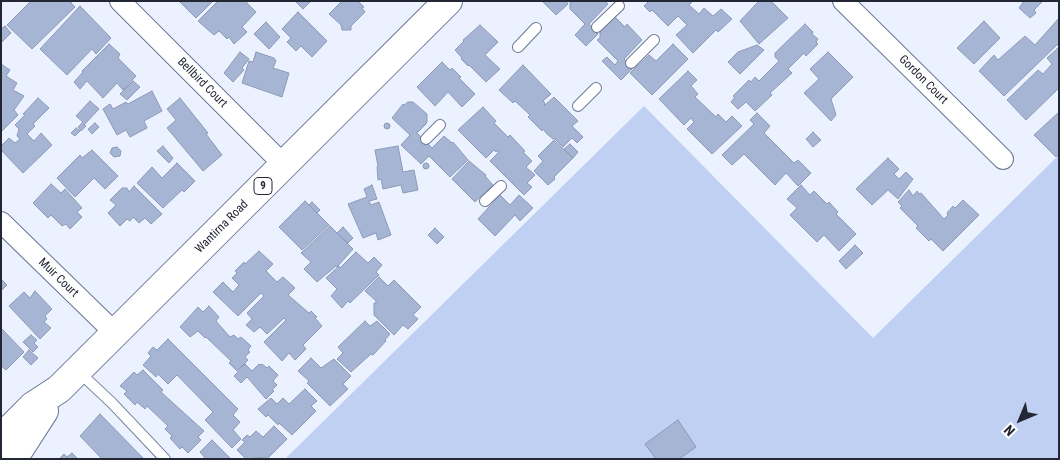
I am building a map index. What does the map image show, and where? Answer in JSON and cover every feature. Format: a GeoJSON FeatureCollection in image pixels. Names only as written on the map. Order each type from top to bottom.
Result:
{"type":"FeatureCollection","features":[{"type":"Feature","properties":{"kind":"main road","name":"Wantirna Road"},"geometry":{"type":"LineString","coordinates":[[1,438],[33,406],[68,380],[448,1]]}},
{"type":"Feature","properties":{"kind":"main road","name":"Wantirna Road"},"geometry":{"type":"LineString","coordinates":[[13,459],[68,380]]}},
{"type":"Feature","properties":{"kind":"street","name":"Bellbird Court"},"geometry":{"type":"LineString","coordinates":[[120,1],[284,165]]}},
{"type":"Feature","properties":{"kind":"street","name":"Gordon Court"},"geometry":{"type":"LineString","coordinates":[[843,1],[1003,159]]}},
{"type":"Feature","properties":{"kind":"street","name":"Muir Court"},"geometry":{"type":"LineString","coordinates":[[1,222],[115,333]]}},
{"type":"Feature","properties":{"kind":"lane"},"geometry":{"type":"LineString","coordinates":[[597,27],[619,6]]}},
{"type":"Feature","properties":{"kind":"lane"},"geometry":{"type":"LineString","coordinates":[[518,47],[536,28]]}},
{"type":"Feature","properties":{"kind":"lane"},"geometry":{"type":"LineString","coordinates":[[631,63],[654,40]]}},
{"type":"Feature","properties":{"kind":"lane"},"geometry":{"type":"LineString","coordinates":[[578,106],[596,88]]}},
{"type":"Feature","properties":{"kind":"lane"},"geometry":{"type":"LineString","coordinates":[[426,139],[440,124]]}},
{"type":"Feature","properties":{"kind":"lane"},"geometry":{"type":"LineString","coordinates":[[486,201],[501,186]]}},
{"type":"Feature","properties":{"kind":"lane"},"geometry":{"type":"LineString","coordinates":[[68,380],[112,403],[166,459]]}},
{"type":"Feature","properties":{"kind":"shaded area"},"geometry":{"type":"Polygon","coordinates":[[[644,106],[873,338],[1059,155],[1059,459],[285,459],[644,106]]]}},
{"type":"Feature","properties":{"kind":"building"},"geometry":{"type":"Polygon","coordinates":[[[31,1],[72,1],[71,3],[75,7],[32,49],[7,25],[31,1]]]}},
{"type":"Feature","properties":{"kind":"building"},"geometry":{"type":"Polygon","coordinates":[[[179,1],[213,1],[196,18],[179,1]]]}},
{"type":"Feature","properties":{"kind":"building"},"geometry":{"type":"Polygon","coordinates":[[[218,1],[245,1],[256,12],[242,27],[247,32],[234,44],[229,37],[227,39],[219,31],[214,35],[198,21],[218,1]]]}},
{"type":"Feature","properties":{"kind":"building"},"geometry":{"type":"Polygon","coordinates":[[[295,1],[311,1],[303,9],[295,1]]]}},
{"type":"Feature","properties":{"kind":"building"},"geometry":{"type":"Polygon","coordinates":[[[342,1],[358,1],[364,7],[362,8],[365,12],[351,26],[351,30],[342,30],[341,25],[329,14],[342,1]]]}},
{"type":"Feature","properties":{"kind":"building"},"geometry":{"type":"Polygon","coordinates":[[[542,1],[566,1],[568,4],[556,15],[542,1]]]}},
{"type":"Feature","properties":{"kind":"building"},"geometry":{"type":"Polygon","coordinates":[[[570,1],[605,1],[608,4],[589,24],[598,34],[586,46],[575,35],[585,24],[570,9],[570,1]]]}},
{"type":"Feature","properties":{"kind":"building"},"geometry":{"type":"Polygon","coordinates":[[[649,1],[693,1],[689,5],[699,14],[704,8],[713,16],[721,9],[732,19],[718,32],[716,30],[693,53],[676,35],[687,25],[678,16],[668,26],[652,10],[650,12],[644,6],[649,1]]]}},
{"type":"Feature","properties":{"kind":"building"},"geometry":{"type":"Polygon","coordinates":[[[759,1],[771,1],[788,18],[759,44],[740,21],[759,1]]]}},
{"type":"Feature","properties":{"kind":"building"},"geometry":{"type":"Polygon","coordinates":[[[1024,1],[1043,1],[1034,10],[1036,13],[1030,18],[1019,8],[1024,1]]]}},
{"type":"Feature","properties":{"kind":"building"},"geometry":{"type":"Polygon","coordinates":[[[80,6],[111,38],[96,54],[92,49],[67,75],[40,49],[80,6]]]}},
{"type":"Feature","properties":{"kind":"building"},"geometry":{"type":"Polygon","coordinates":[[[298,12],[327,41],[312,57],[301,46],[296,51],[287,42],[291,38],[282,29],[298,12]]]}},
{"type":"Feature","properties":{"kind":"building"},"geometry":{"type":"Polygon","coordinates":[[[614,16],[625,27],[627,24],[642,40],[624,59],[633,68],[621,80],[602,61],[607,57],[615,65],[618,61],[597,40],[600,38],[600,31],[614,16]]]}},
{"type":"Feature","properties":{"kind":"building"},"geometry":{"type":"Polygon","coordinates":[[[1059,18],[1059,43],[1004,96],[979,71],[994,55],[998,60],[1025,36],[1035,45],[1059,18]]]}},
{"type":"Feature","properties":{"kind":"building"},"geometry":{"type":"Polygon","coordinates":[[[984,21],[1000,38],[974,64],[957,48],[984,21]]]}},
{"type":"Feature","properties":{"kind":"building"},"geometry":{"type":"Polygon","coordinates":[[[266,22],[280,37],[269,49],[254,34],[266,22]]]}},
{"type":"Feature","properties":{"kind":"building"},"geometry":{"type":"Polygon","coordinates":[[[805,24],[818,39],[816,42],[818,44],[806,56],[804,53],[788,69],[792,73],[770,93],[772,95],[755,111],[746,102],[738,109],[731,102],[735,97],[733,96],[749,80],[751,82],[755,77],[759,81],[779,61],[775,57],[775,53],[805,24]]]}},
{"type":"Feature","properties":{"kind":"building"},"geometry":{"type":"Polygon","coordinates":[[[480,25],[498,42],[485,55],[500,69],[486,82],[461,59],[455,50],[480,25]]]}},
{"type":"Feature","properties":{"kind":"building"},"geometry":{"type":"Polygon","coordinates":[[[5,26],[11,33],[1,43],[1,27],[5,26]]]}},
{"type":"Feature","properties":{"kind":"building"},"geometry":{"type":"Polygon","coordinates":[[[109,44],[120,54],[118,58],[136,76],[123,90],[117,83],[103,98],[87,81],[80,89],[74,82],[82,71],[109,44]]]}},
{"type":"Feature","properties":{"kind":"building"},"geometry":{"type":"Polygon","coordinates":[[[673,44],[688,59],[652,95],[630,73],[649,55],[656,61],[673,44]]]}},
{"type":"Feature","properties":{"kind":"building"},"geometry":{"type":"Polygon","coordinates":[[[757,45],[764,50],[740,74],[728,62],[738,52],[757,45]]]}},
{"type":"Feature","properties":{"kind":"building"},"geometry":{"type":"Polygon","coordinates":[[[1059,47],[1059,88],[1026,120],[1007,100],[1038,70],[1043,74],[1052,64],[1047,58],[1059,47]]]}},
{"type":"Feature","properties":{"kind":"building"},"geometry":{"type":"Polygon","coordinates":[[[240,52],[249,59],[242,68],[244,70],[233,82],[224,73],[240,52]]]}},
{"type":"Feature","properties":{"kind":"building"},"geometry":{"type":"Polygon","coordinates":[[[256,52],[274,58],[276,61],[273,68],[289,73],[282,97],[242,83],[249,61],[253,62],[256,52]]]}},
{"type":"Feature","properties":{"kind":"building"},"geometry":{"type":"Polygon","coordinates":[[[828,52],[853,77],[831,99],[836,115],[831,121],[804,93],[819,79],[810,69],[828,52]]]}},
{"type":"Feature","properties":{"kind":"building"},"geometry":{"type":"Polygon","coordinates":[[[442,62],[450,70],[452,68],[475,94],[462,107],[448,92],[435,106],[417,87],[442,62]]]}},
{"type":"Feature","properties":{"kind":"building"},"geometry":{"type":"Polygon","coordinates":[[[1,64],[10,70],[6,76],[17,83],[13,90],[24,96],[14,110],[18,115],[1,132],[1,64]]]}},
{"type":"Feature","properties":{"kind":"building"},"geometry":{"type":"Polygon","coordinates":[[[523,65],[551,94],[543,101],[545,103],[544,106],[554,97],[578,121],[572,126],[583,137],[577,143],[572,138],[563,147],[543,129],[542,131],[528,117],[530,115],[515,101],[513,103],[499,90],[523,65]]]}},
{"type":"Feature","properties":{"kind":"building"},"geometry":{"type":"Polygon","coordinates":[[[688,71],[697,80],[691,86],[698,94],[695,97],[716,117],[718,114],[726,122],[732,116],[742,126],[712,154],[687,129],[694,122],[691,118],[684,125],[659,99],[688,71]]]}},
{"type":"Feature","properties":{"kind":"building"},"geometry":{"type":"Polygon","coordinates":[[[133,81],[140,87],[127,100],[120,94],[133,81]]]}},
{"type":"Feature","properties":{"kind":"building"},"geometry":{"type":"Polygon","coordinates":[[[152,91],[162,111],[144,121],[147,128],[130,137],[126,130],[117,135],[103,109],[110,104],[113,109],[126,102],[128,104],[152,91]]]}},
{"type":"Feature","properties":{"kind":"building"},"geometry":{"type":"Polygon","coordinates":[[[38,98],[49,108],[33,124],[35,126],[27,134],[34,141],[41,133],[52,145],[23,173],[1,150],[1,146],[9,138],[15,143],[20,139],[17,136],[19,129],[15,125],[38,98]]]}},
{"type":"Feature","properties":{"kind":"building"},"geometry":{"type":"Polygon","coordinates":[[[180,98],[208,133],[206,134],[222,155],[203,171],[167,128],[176,120],[167,109],[180,98]]]}},
{"type":"Feature","properties":{"kind":"building"},"geometry":{"type":"Polygon","coordinates":[[[90,101],[99,109],[81,131],[78,127],[83,122],[76,116],[90,101]]]}},
{"type":"Feature","properties":{"kind":"building"},"geometry":{"type":"Polygon","coordinates":[[[413,102],[427,114],[426,124],[416,132],[432,148],[444,136],[453,142],[468,160],[450,177],[429,156],[421,164],[401,145],[410,135],[392,118],[403,104],[413,102]]]}},
{"type":"Feature","properties":{"kind":"building"},"geometry":{"type":"Polygon","coordinates":[[[483,107],[496,121],[494,123],[508,137],[510,135],[532,161],[526,167],[535,175],[527,183],[532,187],[524,195],[490,161],[500,151],[496,152],[494,150],[486,158],[458,130],[483,107]]]}},
{"type":"Feature","properties":{"kind":"building"},"geometry":{"type":"Polygon","coordinates":[[[1059,112],[1059,154],[1056,157],[1034,135],[1059,112]]]}},
{"type":"Feature","properties":{"kind":"building"},"geometry":{"type":"Polygon","coordinates":[[[757,113],[770,126],[764,133],[794,163],[798,160],[811,173],[798,186],[786,173],[775,185],[744,154],[732,165],[722,155],[754,124],[750,120],[757,113]]]}},
{"type":"Feature","properties":{"kind":"building"},"geometry":{"type":"Polygon","coordinates":[[[95,123],[99,127],[92,134],[88,129],[95,123]]]}},
{"type":"Feature","properties":{"kind":"building"},"geometry":{"type":"Polygon","coordinates":[[[387,123],[390,126],[387,129],[384,126],[387,123]]]}},
{"type":"Feature","properties":{"kind":"building"},"geometry":{"type":"Polygon","coordinates":[[[76,128],[80,131],[75,136],[71,133],[76,128]]]}},
{"type":"Feature","properties":{"kind":"building"},"geometry":{"type":"Polygon","coordinates":[[[813,132],[821,140],[813,147],[806,139],[813,132]]]}},
{"type":"Feature","properties":{"kind":"building"},"geometry":{"type":"Polygon","coordinates":[[[554,140],[573,158],[548,185],[534,171],[543,161],[538,156],[554,140]]]}},
{"type":"Feature","properties":{"kind":"building"},"geometry":{"type":"Polygon","coordinates":[[[570,144],[578,152],[573,158],[564,149],[570,144]]]}},
{"type":"Feature","properties":{"kind":"building"},"geometry":{"type":"Polygon","coordinates":[[[163,146],[173,158],[169,163],[157,151],[163,146]]]}},
{"type":"Feature","properties":{"kind":"building"},"geometry":{"type":"Polygon","coordinates":[[[398,146],[403,172],[414,170],[418,190],[403,193],[401,185],[383,189],[381,179],[378,180],[375,150],[398,146]]]}},
{"type":"Feature","properties":{"kind":"building"},"geometry":{"type":"Polygon","coordinates":[[[117,147],[121,151],[120,156],[114,157],[110,153],[112,148],[117,147]]]}},
{"type":"Feature","properties":{"kind":"building"},"geometry":{"type":"Polygon","coordinates":[[[92,150],[118,176],[105,189],[94,178],[75,197],[57,178],[80,155],[82,158],[92,150]]]}},
{"type":"Feature","properties":{"kind":"building"},"geometry":{"type":"Polygon","coordinates":[[[888,158],[899,169],[894,174],[899,179],[906,172],[913,179],[898,199],[888,190],[872,205],[856,189],[888,158]]]}},
{"type":"Feature","properties":{"kind":"building"},"geometry":{"type":"Polygon","coordinates":[[[469,161],[486,175],[493,185],[475,202],[452,179],[469,161]]]}},
{"type":"Feature","properties":{"kind":"building"},"geometry":{"type":"Polygon","coordinates":[[[177,163],[195,181],[184,192],[182,190],[163,208],[137,183],[152,167],[162,178],[177,163]]]}},
{"type":"Feature","properties":{"kind":"building"},"geometry":{"type":"Polygon","coordinates":[[[426,163],[429,166],[426,169],[423,166],[426,163]]]}},
{"type":"Feature","properties":{"kind":"building"},"geometry":{"type":"Polygon","coordinates":[[[51,184],[61,193],[65,189],[82,208],[77,212],[82,217],[70,229],[66,224],[62,226],[51,215],[48,218],[33,203],[51,184]]]}},
{"type":"Feature","properties":{"kind":"building"},"geometry":{"type":"Polygon","coordinates":[[[372,185],[377,199],[369,201],[371,205],[379,202],[391,235],[378,240],[376,233],[363,238],[348,204],[367,197],[364,189],[372,185]]]}},
{"type":"Feature","properties":{"kind":"building"},"geometry":{"type":"Polygon","coordinates":[[[801,185],[810,195],[814,191],[827,204],[829,202],[838,212],[836,214],[856,234],[839,251],[824,235],[817,242],[790,215],[797,208],[787,199],[801,185]]]}},
{"type":"Feature","properties":{"kind":"building"},"geometry":{"type":"Polygon","coordinates":[[[134,186],[162,214],[151,224],[145,218],[139,223],[133,217],[130,221],[127,219],[120,226],[108,213],[116,205],[110,200],[122,188],[127,188],[129,192],[134,186]]]}},
{"type":"Feature","properties":{"kind":"building"},"geometry":{"type":"Polygon","coordinates":[[[909,190],[913,196],[917,191],[919,194],[921,193],[944,219],[953,206],[955,208],[963,200],[979,215],[943,251],[916,228],[918,226],[900,208],[902,206],[898,202],[909,190]]]}},
{"type":"Feature","properties":{"kind":"building"},"geometry":{"type":"Polygon","coordinates":[[[500,195],[510,205],[519,195],[533,208],[520,221],[515,215],[495,236],[478,219],[500,195]]]}},
{"type":"Feature","properties":{"kind":"building"},"geometry":{"type":"Polygon","coordinates":[[[305,201],[329,225],[302,250],[279,227],[305,201]]]}},
{"type":"Feature","properties":{"kind":"building"},"geometry":{"type":"Polygon","coordinates":[[[312,202],[320,210],[317,213],[309,205],[312,202]]]}},
{"type":"Feature","properties":{"kind":"building"},"geometry":{"type":"Polygon","coordinates":[[[330,226],[353,249],[337,267],[317,282],[304,269],[311,262],[301,253],[330,226]]]}},
{"type":"Feature","properties":{"kind":"building"},"geometry":{"type":"Polygon","coordinates":[[[343,227],[353,238],[348,243],[337,233],[343,227]]]}},
{"type":"Feature","properties":{"kind":"building"},"geometry":{"type":"Polygon","coordinates":[[[435,228],[444,237],[437,244],[428,235],[435,228]]]}},
{"type":"Feature","properties":{"kind":"building"},"geometry":{"type":"Polygon","coordinates":[[[855,245],[863,253],[846,269],[839,261],[855,245]]]}},
{"type":"Feature","properties":{"kind":"building"},"geometry":{"type":"Polygon","coordinates":[[[259,251],[273,264],[266,271],[277,282],[283,277],[295,288],[288,295],[309,313],[311,311],[322,326],[303,345],[306,349],[295,360],[289,353],[282,361],[264,342],[286,320],[284,318],[267,334],[260,327],[254,332],[246,325],[252,319],[247,313],[264,296],[261,293],[238,316],[213,292],[223,282],[233,292],[239,285],[232,278],[237,273],[235,271],[259,251]]]}},
{"type":"Feature","properties":{"kind":"building"},"geometry":{"type":"Polygon","coordinates":[[[356,252],[368,263],[374,257],[382,265],[376,272],[379,275],[350,303],[348,301],[342,308],[331,296],[337,289],[326,278],[339,266],[340,268],[356,252]]]}},
{"type":"Feature","properties":{"kind":"building"},"geometry":{"type":"Polygon","coordinates":[[[379,277],[388,286],[394,280],[421,307],[413,315],[418,319],[408,329],[403,325],[394,335],[374,315],[374,303],[376,301],[365,291],[379,277]]]}},
{"type":"Feature","properties":{"kind":"building"},"geometry":{"type":"Polygon","coordinates":[[[1,279],[7,285],[1,291],[1,279]]]}},
{"type":"Feature","properties":{"kind":"building"},"geometry":{"type":"Polygon","coordinates":[[[35,291],[52,309],[45,316],[47,319],[44,322],[51,328],[40,339],[9,306],[24,292],[30,298],[35,291]]]}},
{"type":"Feature","properties":{"kind":"building"},"geometry":{"type":"Polygon","coordinates":[[[209,306],[219,317],[216,321],[230,337],[234,335],[238,339],[241,337],[251,346],[248,350],[250,352],[245,357],[248,360],[237,371],[229,363],[231,361],[206,337],[198,331],[190,337],[180,327],[198,307],[203,312],[209,306]]]}},
{"type":"Feature","properties":{"kind":"building"},"geometry":{"type":"Polygon","coordinates":[[[365,321],[370,326],[377,321],[390,334],[373,355],[371,354],[351,372],[337,359],[343,353],[338,347],[365,321]]]}},
{"type":"Feature","properties":{"kind":"building"},"geometry":{"type":"Polygon","coordinates":[[[1,328],[24,352],[6,370],[1,366],[1,328]]]}},
{"type":"Feature","properties":{"kind":"building"},"geometry":{"type":"Polygon","coordinates":[[[31,335],[37,340],[34,343],[38,347],[33,352],[23,342],[31,335]]]}},
{"type":"Feature","properties":{"kind":"building"},"geometry":{"type":"Polygon","coordinates":[[[168,339],[238,409],[233,415],[240,422],[233,430],[241,439],[232,448],[205,420],[213,412],[177,375],[168,384],[158,374],[156,377],[143,365],[151,356],[148,353],[153,347],[157,350],[168,339]]]}},
{"type":"Feature","properties":{"kind":"building"},"geometry":{"type":"Polygon","coordinates":[[[29,350],[38,358],[31,365],[23,357],[29,350]]]}},
{"type":"Feature","properties":{"kind":"building"},"geometry":{"type":"Polygon","coordinates":[[[311,358],[321,368],[334,359],[351,376],[343,384],[348,389],[330,406],[298,371],[311,358]]]}},
{"type":"Feature","properties":{"kind":"building"},"geometry":{"type":"Polygon","coordinates":[[[245,364],[252,371],[259,364],[267,368],[269,366],[278,375],[273,381],[277,385],[272,390],[274,391],[266,399],[247,377],[241,383],[234,376],[245,364]]]}},
{"type":"Feature","properties":{"kind":"building"},"geometry":{"type":"Polygon","coordinates":[[[143,370],[163,390],[161,392],[204,431],[198,437],[201,440],[188,453],[182,447],[180,449],[170,438],[172,436],[165,429],[168,426],[147,406],[145,409],[137,402],[135,405],[124,394],[127,391],[120,386],[134,372],[137,375],[143,370]]]}},
{"type":"Feature","properties":{"kind":"building"},"geometry":{"type":"Polygon","coordinates":[[[305,389],[317,401],[311,406],[316,411],[292,435],[279,423],[278,425],[268,415],[266,417],[258,409],[271,398],[277,404],[283,398],[289,404],[305,389]]]}},
{"type":"Feature","properties":{"kind":"building"},"geometry":{"type":"Polygon","coordinates":[[[100,414],[144,459],[102,459],[80,436],[100,414]]]}},
{"type":"Feature","properties":{"kind":"building"},"geometry":{"type":"Polygon","coordinates":[[[678,420],[696,447],[679,459],[656,459],[645,444],[678,420]]]}},
{"type":"Feature","properties":{"kind":"building"},"geometry":{"type":"Polygon","coordinates":[[[274,426],[287,439],[267,459],[265,457],[246,459],[237,450],[245,442],[242,440],[247,435],[250,437],[256,431],[263,437],[274,426]]]}},
{"type":"Feature","properties":{"kind":"building"},"geometry":{"type":"Polygon","coordinates":[[[212,440],[231,459],[206,459],[200,452],[212,440]]]}},
{"type":"Feature","properties":{"kind":"building"},"geometry":{"type":"Polygon","coordinates":[[[72,453],[78,459],[59,459],[64,454],[67,457],[72,453]]]}}]}
